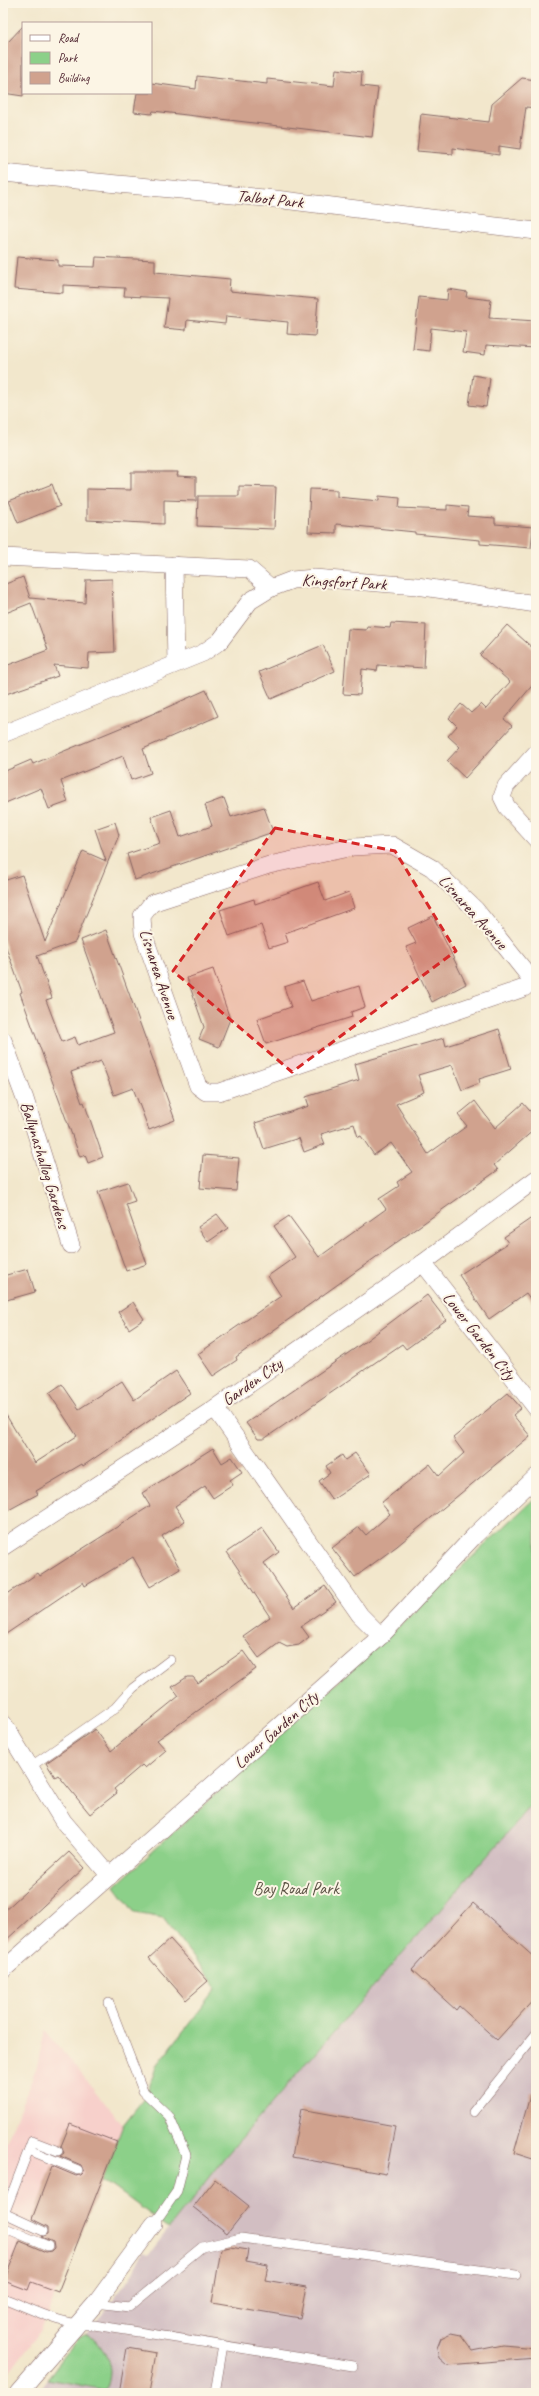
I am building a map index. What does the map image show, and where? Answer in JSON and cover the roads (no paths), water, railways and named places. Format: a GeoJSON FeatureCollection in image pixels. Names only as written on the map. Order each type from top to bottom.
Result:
{"type":"FeatureCollection","features":[{"type":"Feature","properties":{"kind":"street","name":"Talbot Park"},"geometry":{"type":"LineString","coordinates":[[3,173],[275,200],[536,231]]}},
{"type":"Feature","properties":{"kind":"street"},"geometry":{"type":"LineString","coordinates":[[3,557],[249,569],[271,588]]}},
{"type":"Feature","properties":{"kind":"street"},"geometry":{"type":"LineString","coordinates":[[174,565],[176,663]]}},
{"type":"Feature","properties":{"kind":"street","name":"Kingsfort Park"},"geometry":{"type":"LineString","coordinates":[[3,734],[203,653],[220,641],[250,601],[271,588],[292,580],[314,578],[417,586],[536,604]]}},
{"type":"Feature","properties":{"kind":"street"},"geometry":{"type":"LineString","coordinates":[[536,752],[506,786],[502,797],[507,807],[536,839]]}},
{"type":"Feature","properties":{"kind":"street","name":"Lisnarea Avenue"},"geometry":{"type":"LineString","coordinates":[[392,845],[432,868],[476,910],[534,983],[524,988],[226,1090],[206,1092],[198,1086],[166,1001],[143,933],[142,916],[152,903],[269,865],[353,847],[392,845]]}},
{"type":"Feature","properties":{"kind":"street","name":"Ballynashallog Gardens"},"geometry":{"type":"LineString","coordinates":[[3,1040],[25,1099],[71,1245]]}},
{"type":"Feature","properties":{"kind":"street","name":"Garden City"},"geometry":{"type":"LineString","coordinates":[[3,1547],[215,1408],[423,1263],[536,1179]]}},
{"type":"Feature","properties":{"kind":"street","name":"Lower Garden City"},"geometry":{"type":"LineString","coordinates":[[423,1263],[536,1408]]}},
{"type":"Feature","properties":{"kind":"street"},"geometry":{"type":"LineString","coordinates":[[215,1408],[360,1615],[382,1636]]}},
{"type":"Feature","properties":{"kind":"street","name":"Lower Garden City"},"geometry":{"type":"LineString","coordinates":[[3,1970],[382,1636],[475,1535],[536,1477]]}},
{"type":"Feature","properties":{"kind":"street"},"geometry":{"type":"LineString","coordinates":[[3,1724],[63,1821],[110,1876]]}},
{"type":"Feature","properties":{"kind":"street"},"geometry":{"type":"LineString","coordinates":[[18,2393],[96,2303],[154,2224]]}},
{"type":"Feature","properties":{"kind":"lane"},"geometry":{"type":"LineString","coordinates":[[30,1767],[115,1708],[133,1688],[170,1660]]}},
{"type":"Feature","properties":{"kind":"lane"},"geometry":{"type":"LineString","coordinates":[[109,2004],[143,2091],[170,2116],[186,2155],[177,2191],[154,2224]]}},
{"type":"Feature","properties":{"kind":"lane"},"geometry":{"type":"LineString","coordinates":[[473,2112],[536,2034]]}},
{"type":"Feature","properties":{"kind":"lane"},"geometry":{"type":"LineString","coordinates":[[31,2145],[58,2151]]}},
{"type":"Feature","properties":{"kind":"lane"},"geometry":{"type":"LineString","coordinates":[[31,2145],[78,2170]]}},
{"type":"Feature","properties":{"kind":"lane"},"geometry":{"type":"LineString","coordinates":[[31,2145],[4,2215],[43,2231]]}},
{"type":"Feature","properties":{"kind":"lane"},"geometry":{"type":"LineString","coordinates":[[3,2227],[48,2246]]}},
{"type":"Feature","properties":{"kind":"lane"},"geometry":{"type":"LineString","coordinates":[[96,2303],[129,2307],[202,2246],[241,2238],[516,2275]]}},
{"type":"Feature","properties":{"kind":"lane"},"geometry":{"type":"LineString","coordinates":[[3,2298],[60,2321],[78,2325],[94,2325],[353,2366]]}},
{"type":"Feature","properties":{"kind":"lane"},"geometry":{"type":"LineString","coordinates":[[215,2393],[223,2345]]}},
{"type":"Feature","properties":{"kind":"park label","name":"Bay Road Park"},"geometry":{"type":"Point","coordinates":[296,1888]}}]}
